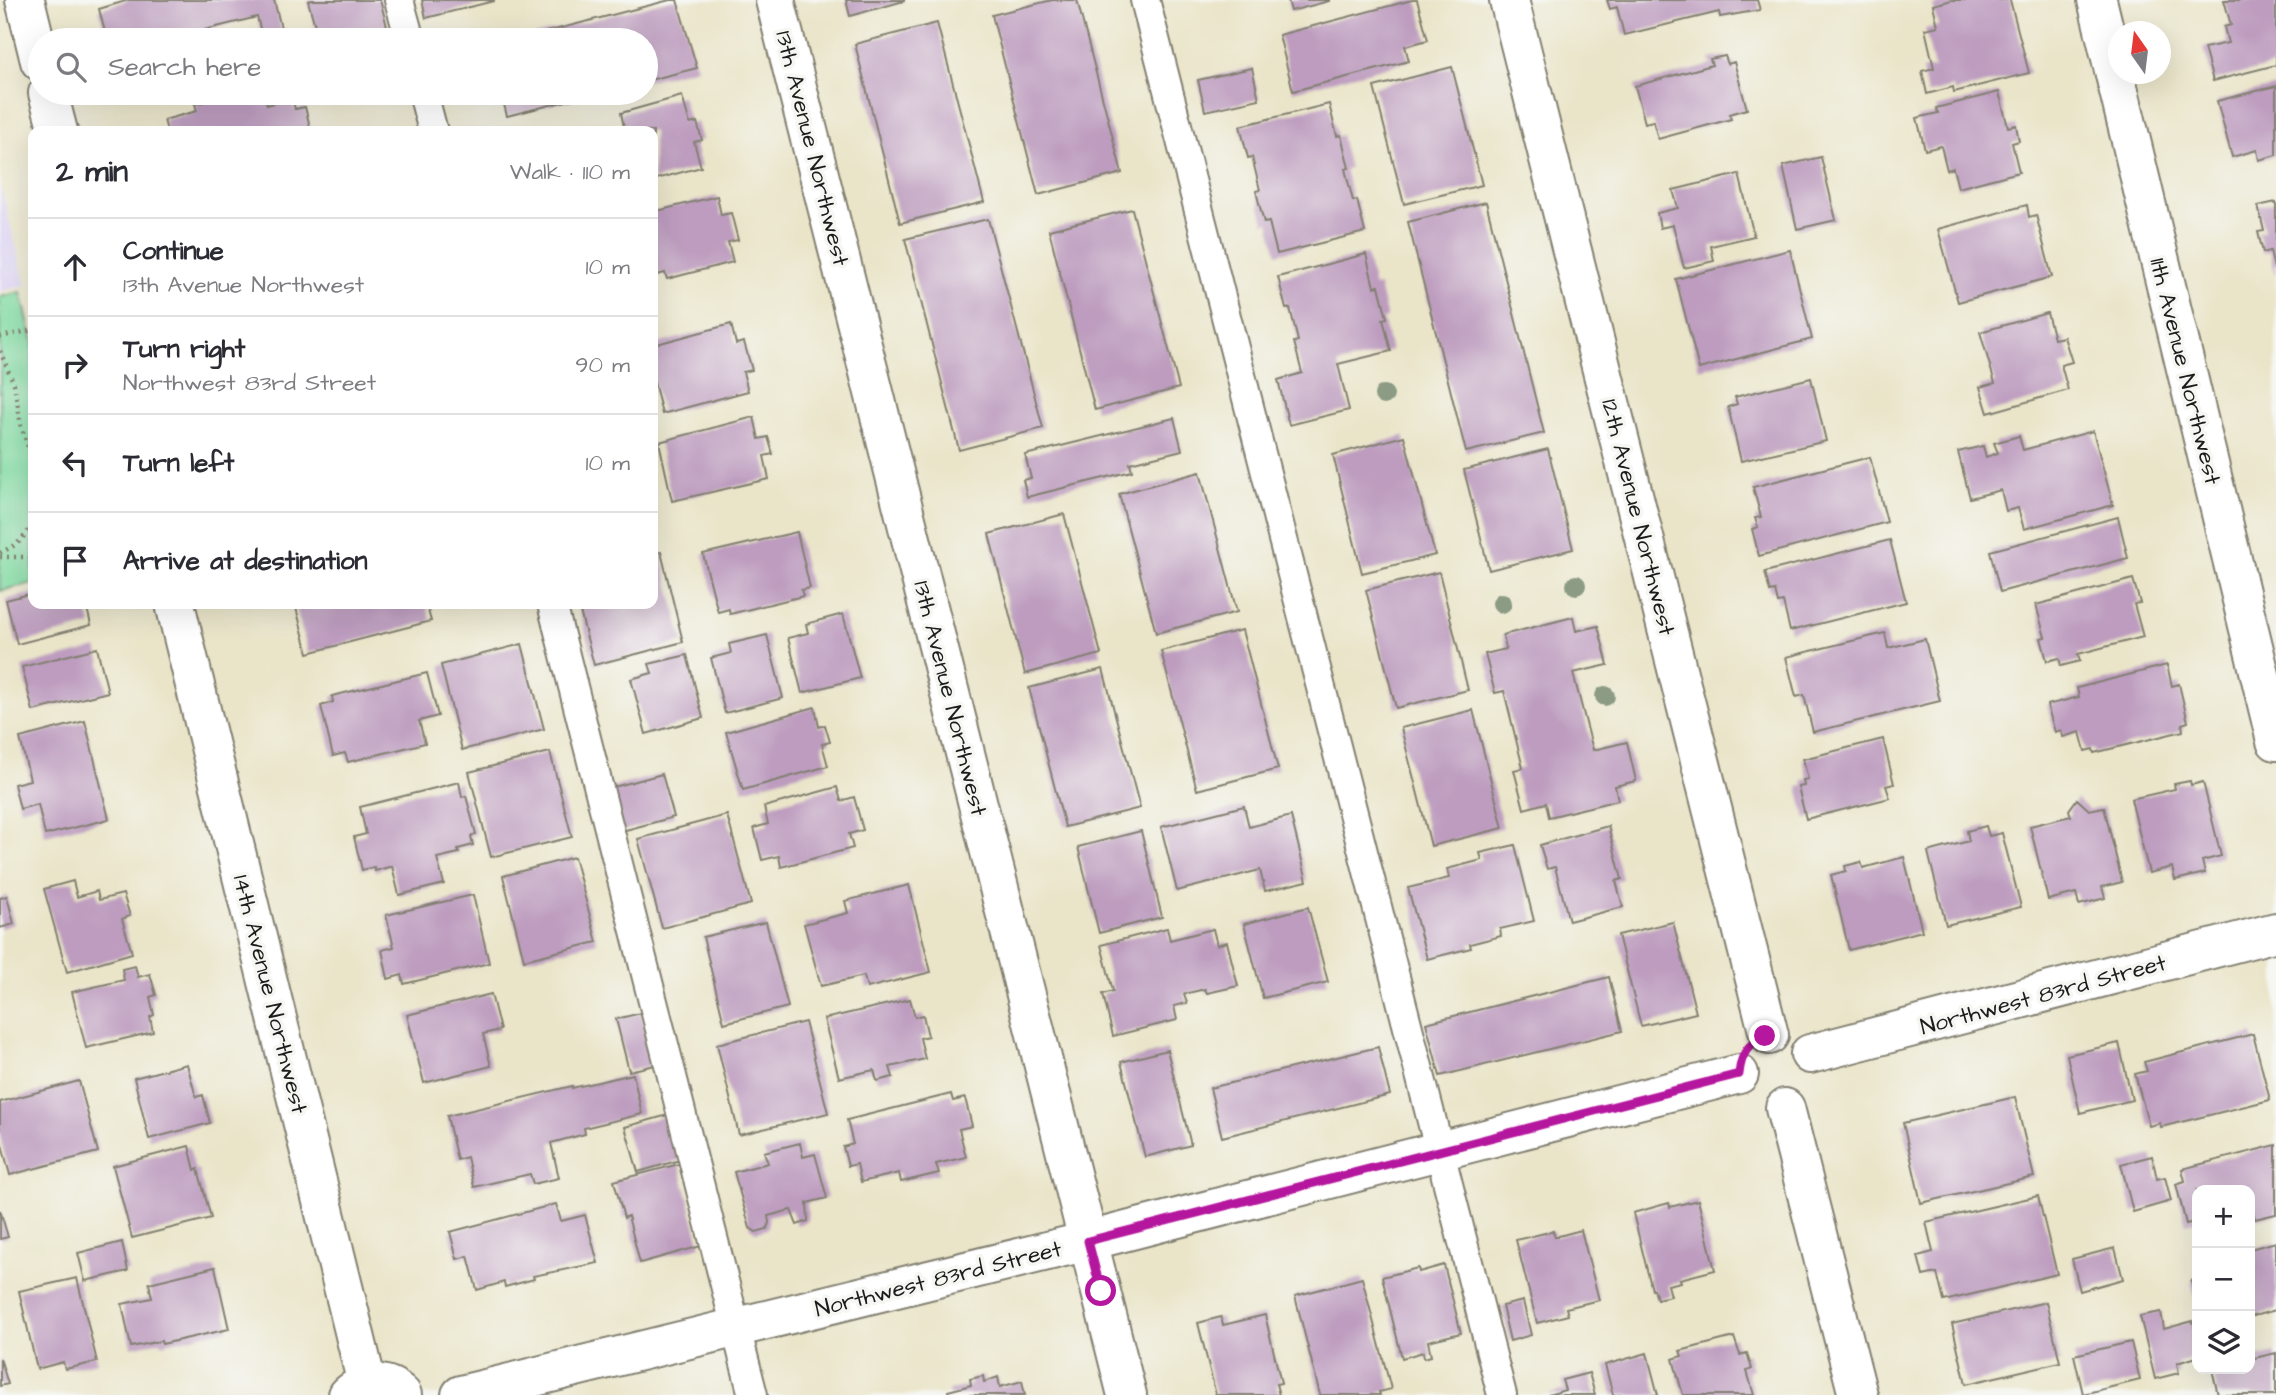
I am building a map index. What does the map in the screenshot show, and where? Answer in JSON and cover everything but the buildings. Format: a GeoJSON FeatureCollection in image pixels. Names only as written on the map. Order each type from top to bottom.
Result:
{"type":"FeatureCollection","features":[{"type":"Feature","properties":{"kind":"street"},"geometry":{"type":"LineString","coordinates":[[25,0],[32,28]]}},
{"type":"Feature","properties":{"kind":"street","name":"13th Avenue Northwest"},"geometry":{"type":"LineString","coordinates":[[775,0],[1127,1395]]}},
{"type":"Feature","properties":{"kind":"street","name":"12th Avenue Northwest"},"geometry":{"type":"LineString","coordinates":[[1508,0],[1769,1035]]}},
{"type":"Feature","properties":{"kind":"street","name":"11th Avenue Northwest"},"geometry":{"type":"LineString","coordinates":[[2097,0],[2276,741]]}},
{"type":"Feature","properties":{"kind":"street"},"geometry":{"type":"LineString","coordinates":[[51,105],[57,126]]}},
{"type":"Feature","properties":{"kind":"street","name":"14th Avenue Northwest"},"geometry":{"type":"LineString","coordinates":[[176,609],[372,1391]]}},
{"type":"Feature","properties":{"kind":"street","name":"Northwest 83rd Street"},"geometry":{"type":"LineString","coordinates":[[1810,1055],[2276,932]]}},
{"type":"Feature","properties":{"kind":"street"},"geometry":{"type":"LineString","coordinates":[[1769,1035],[1788,1036],[1799,1041],[1810,1055],[1814,1072],[1812,1084],[1797,1103],[1785,1108],[1760,1105],[1742,1087],[1739,1074],[1741,1062],[1754,1041],[1769,1035]]}},
{"type":"Feature","properties":{"kind":"street","name":"Northwest 83rd Street"},"geometry":{"type":"LineString","coordinates":[[461,1395],[1088,1241],[1739,1074]]}},
{"type":"Feature","properties":{"kind":"street"},"geometry":{"type":"LineString","coordinates":[[1785,1108],[1858,1395]]}},
{"type":"Feature","properties":{"kind":"lane"},"geometry":{"type":"LineString","coordinates":[[400,0],[407,28]]}},
{"type":"Feature","properties":{"kind":"lane"},"geometry":{"type":"LineString","coordinates":[[1145,0],[1502,1395]]}},
{"type":"Feature","properties":{"kind":"lane"},"geometry":{"type":"LineString","coordinates":[[426,105],[432,126]]}},
{"type":"Feature","properties":{"kind":"lane"},"geometry":{"type":"LineString","coordinates":[[553,609],[752,1395]]}},
{"type":"Feature","properties":{"kind":"path"},"geometry":{"type":"LineString","coordinates":[[0,337],[28,331]]}},
{"type":"Feature","properties":{"kind":"path"},"geometry":{"type":"LineString","coordinates":[[0,351],[14,384],[28,447]]}},
{"type":"Feature","properties":{"kind":"path"},"geometry":{"type":"LineString","coordinates":[[0,555],[17,544],[28,532]]}},
{"type":"Feature","properties":{"kind":"path"},"geometry":{"type":"LineString","coordinates":[[0,555],[28,557]]}},
{"type":"Feature","properties":{"kind":"shaded area"},"geometry":{"type":"Polygon","coordinates":[[[0,185],[26,285],[0,292],[0,185]]]}},
{"type":"Feature","properties":{"kind":"green space"},"geometry":{"type":"Polygon","coordinates":[[[21,292],[28,321],[28,584],[0,591],[0,297],[21,292]]]}},
{"type":"Feature","properties":{"kind":"route"},"geometry":{"type":"LineString","coordinates":[[1101,1291],[1088,1241],[1739,1074],[1746,1050],[1754,1041],[1765,1036]]}}]}
